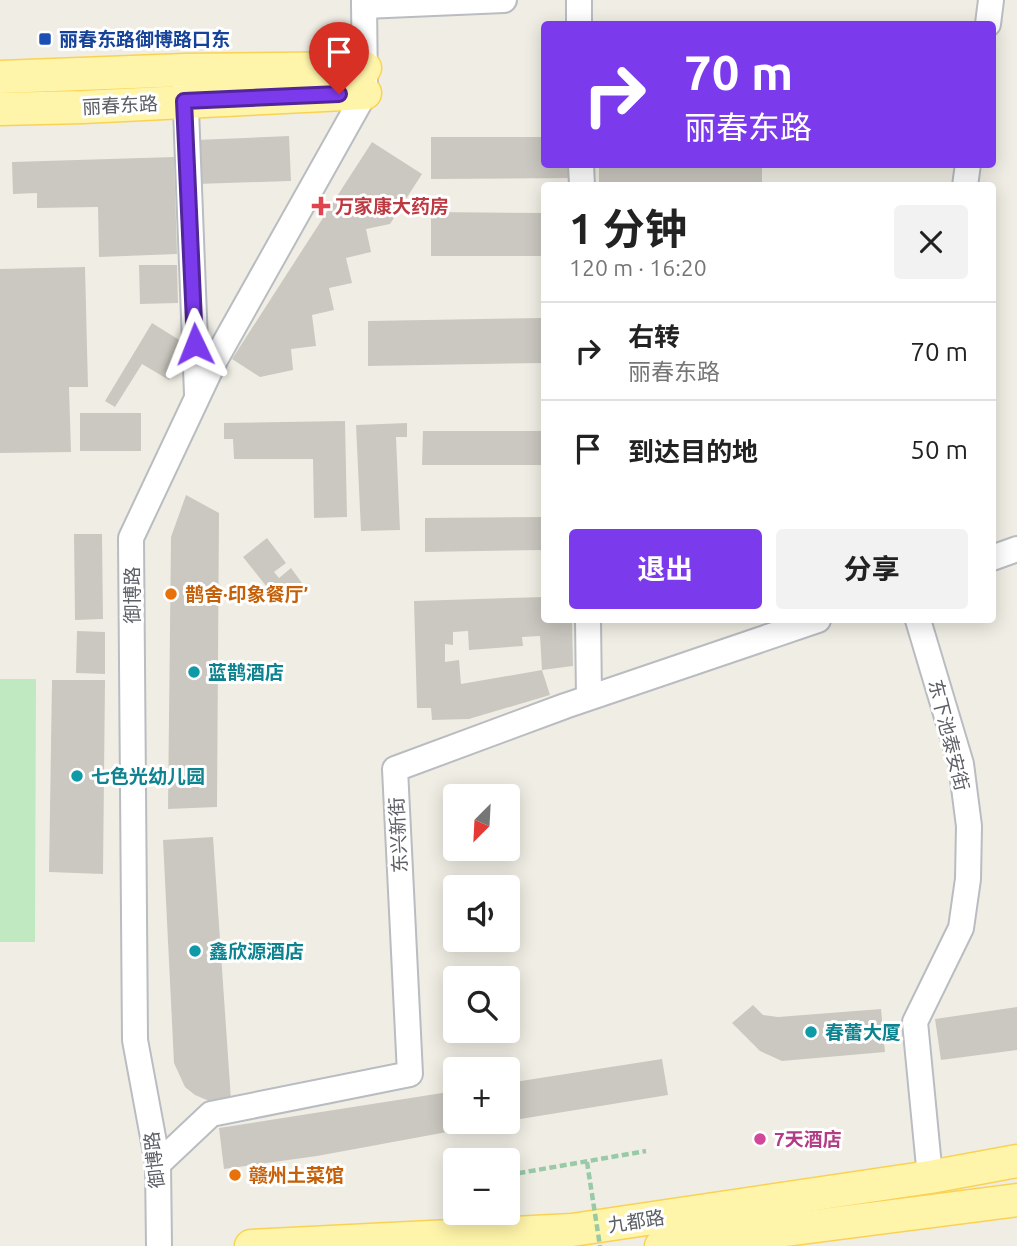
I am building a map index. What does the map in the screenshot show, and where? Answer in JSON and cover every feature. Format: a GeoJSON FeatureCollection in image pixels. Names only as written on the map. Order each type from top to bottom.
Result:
{"type":"FeatureCollection","features":[{"type":"Feature","properties":{"kind":"main road","name":"丽春东路"},"geometry":{"type":"LineString","coordinates":[[0,77],[185,85],[365,80]]}},
{"type":"Feature","properties":{"kind":"main road","name":"丽春东路"},"geometry":{"type":"LineString","coordinates":[[0,109],[83,107],[185,85]]}},
{"type":"Feature","properties":{"kind":"main road","name":"九都路"},"geometry":{"type":"LineString","coordinates":[[251,1246],[572,1230],[930,1177],[1017,1161]]}},
{"type":"Feature","properties":{"kind":"main road","name":"九都路"},"geometry":{"type":"LineString","coordinates":[[661,1246],[731,1241],[1017,1200]]}},
{"type":"Feature","properties":{"kind":"street"},"geometry":{"type":"LineString","coordinates":[[365,80],[364,3],[504,0]]}},
{"type":"Feature","properties":{"kind":"street"},"geometry":{"type":"LineString","coordinates":[[579,0],[579,21]]}},
{"type":"Feature","properties":{"kind":"street"},"geometry":{"type":"LineString","coordinates":[[988,21],[991,0]]}},
{"type":"Feature","properties":{"kind":"street","name":"御博路"},"geometry":{"type":"LineString","coordinates":[[159,1246],[158,1164],[135,1040],[131,538],[214,362],[365,80]]}},
{"type":"Feature","properties":{"kind":"street"},"geometry":{"type":"LineString","coordinates":[[185,85],[197,398]]}},
{"type":"Feature","properties":{"kind":"street"},"geometry":{"type":"LineString","coordinates":[[996,557],[1017,549]]}},
{"type":"Feature","properties":{"kind":"street"},"geometry":{"type":"LineString","coordinates":[[588,623],[589,697]]}},
{"type":"Feature","properties":{"kind":"street","name":"东兴新街"},"geometry":{"type":"LineString","coordinates":[[158,1164],[211,1114],[410,1073],[395,769],[589,697],[809,623]]}},
{"type":"Feature","properties":{"kind":"street","name":"东下池泰安街"},"geometry":{"type":"LineString","coordinates":[[919,623],[961,764],[969,826],[968,879],[961,928],[915,1022],[930,1177]]}},
{"type":"Feature","properties":{"kind":"path"},"geometry":{"type":"LineString","coordinates":[[520,1173],[646,1151]]}},
{"type":"Feature","properties":{"kind":"path"},"geometry":{"type":"LineString","coordinates":[[587,1162],[600,1246]]}},
{"type":"Feature","properties":{"kind":"green space"},"geometry":{"type":"Polygon","coordinates":[[[0,679],[36,679],[35,942],[0,942],[0,679]]]}},
{"type":"Feature","properties":{"kind":"building"},"geometry":{"type":"Polygon","coordinates":[[[289,136],[291,181],[197,184],[196,140],[289,136]]]}},
{"type":"Feature","properties":{"kind":"building"},"geometry":{"type":"Polygon","coordinates":[[[431,137],[541,137],[541,168],[572,168],[572,178],[431,179],[431,137]]]}},
{"type":"Feature","properties":{"kind":"building"},"geometry":{"type":"Polygon","coordinates":[[[372,142],[422,174],[390,224],[366,229],[371,252],[346,258],[352,283],[329,288],[334,310],[312,315],[316,346],[291,349],[293,370],[260,377],[232,359],[372,142]]]}},
{"type":"Feature","properties":{"kind":"building"},"geometry":{"type":"Polygon","coordinates":[[[174,157],[177,254],[99,257],[98,207],[37,208],[37,193],[13,194],[12,162],[174,157]]]}},
{"type":"Feature","properties":{"kind":"building"},"geometry":{"type":"Polygon","coordinates":[[[599,168],[762,168],[762,182],[599,182],[599,168]]]}},
{"type":"Feature","properties":{"kind":"building"},"geometry":{"type":"Polygon","coordinates":[[[431,212],[541,213],[541,256],[431,256],[431,212]]]}},
{"type":"Feature","properties":{"kind":"building"},"geometry":{"type":"Polygon","coordinates":[[[139,265],[177,265],[178,303],[140,304],[139,265]]]}},
{"type":"Feature","properties":{"kind":"building"},"geometry":{"type":"Polygon","coordinates":[[[85,267],[88,387],[69,387],[71,452],[0,453],[0,269],[85,267]]]}},
{"type":"Feature","properties":{"kind":"building"},"geometry":{"type":"Polygon","coordinates":[[[541,318],[541,363],[368,366],[368,321],[541,318]]]}},
{"type":"Feature","properties":{"kind":"building"},"geometry":{"type":"Polygon","coordinates":[[[152,323],[189,346],[169,380],[142,364],[115,407],[105,401],[152,323]]]}},
{"type":"Feature","properties":{"kind":"building"},"geometry":{"type":"Polygon","coordinates":[[[80,413],[141,413],[141,451],[80,451],[80,413]]]}},
{"type":"Feature","properties":{"kind":"building"},"geometry":{"type":"Polygon","coordinates":[[[345,421],[347,517],[314,518],[313,459],[234,459],[233,439],[224,439],[224,423],[345,421]]]}},
{"type":"Feature","properties":{"kind":"building"},"geometry":{"type":"Polygon","coordinates":[[[407,423],[407,437],[396,437],[400,530],[361,531],[356,425],[407,423]]]}},
{"type":"Feature","properties":{"kind":"building"},"geometry":{"type":"Polygon","coordinates":[[[423,431],[541,431],[541,465],[422,465],[423,431]]]}},
{"type":"Feature","properties":{"kind":"building","name":"蓝鹊酒店"},"geometry":{"type":"Polygon","coordinates":[[[186,495],[219,513],[217,807],[168,809],[171,537],[186,495]]]}},
{"type":"Feature","properties":{"kind":"building"},"geometry":{"type":"Polygon","coordinates":[[[541,517],[541,550],[425,552],[425,518],[541,517]]]}},
{"type":"Feature","properties":{"kind":"building"},"geometry":{"type":"Polygon","coordinates":[[[74,534],[102,534],[103,619],[75,620],[74,534]]]}},
{"type":"Feature","properties":{"kind":"building"},"geometry":{"type":"Polygon","coordinates":[[[267,538],[286,563],[274,572],[279,578],[291,568],[302,583],[278,601],[243,557],[267,538]]]}},
{"type":"Feature","properties":{"kind":"building"},"geometry":{"type":"Polygon","coordinates":[[[541,597],[541,623],[572,623],[573,666],[542,670],[550,695],[469,719],[432,720],[431,708],[417,708],[414,601],[541,597]],[[468,631],[453,632],[453,645],[445,644],[445,662],[459,660],[461,684],[542,670],[540,636],[522,637],[523,646],[469,650],[468,631]]]}},
{"type":"Feature","properties":{"kind":"building"},"geometry":{"type":"Polygon","coordinates":[[[77,631],[105,632],[105,674],[76,673],[77,631]]]}},
{"type":"Feature","properties":{"kind":"building","name":"七色光幼儿园"},"geometry":{"type":"Polygon","coordinates":[[[52,680],[105,680],[103,874],[49,872],[52,680]]]}},
{"type":"Feature","properties":{"kind":"building","name":"鑫欣源酒店"},"geometry":{"type":"Polygon","coordinates":[[[213,837],[231,1100],[209,1101],[185,1087],[174,1063],[163,840],[213,837]]]}},
{"type":"Feature","properties":{"kind":"building","name":"春蕾大厦"},"geometry":{"type":"Polygon","coordinates":[[[753,1005],[763,1015],[778,1017],[881,1009],[885,1052],[782,1061],[760,1051],[732,1023],[753,1005]]]}},
{"type":"Feature","properties":{"kind":"building"},"geometry":{"type":"Polygon","coordinates":[[[1017,1007],[1017,1050],[941,1060],[935,1019],[1017,1007]]]}},
{"type":"Feature","properties":{"kind":"building"},"geometry":{"type":"Polygon","coordinates":[[[662,1059],[668,1095],[520,1119],[520,1081],[662,1059]]]}},
{"type":"Feature","properties":{"kind":"building"},"geometry":{"type":"Polygon","coordinates":[[[443,1093],[443,1133],[317,1156],[224,1169],[219,1128],[443,1093]]]}},
{"type":"Feature","properties":{"kind":"place","name":"丽春东路御博路口东"},"geometry":{"type":"Point","coordinates":[45,39]}},
{"type":"Feature","properties":{"kind":"place","name":"万家康大药房"},"geometry":{"type":"Point","coordinates":[321,206]}},
{"type":"Feature","properties":{"kind":"place","name":"鹊舍·印象餐厅’"},"geometry":{"type":"Point","coordinates":[171,594]}},
{"type":"Feature","properties":{"kind":"place","name":"蓝鹊酒店"},"geometry":{"type":"Point","coordinates":[194,672]}},
{"type":"Feature","properties":{"kind":"place","name":"七色光幼儿园"},"geometry":{"type":"Point","coordinates":[77,776]}},
{"type":"Feature","properties":{"kind":"place","name":"鑫欣源酒店"},"geometry":{"type":"Point","coordinates":[195,951]}},
{"type":"Feature","properties":{"kind":"place","name":"春蕾大厦"},"geometry":{"type":"Point","coordinates":[811,1032]}},
{"type":"Feature","properties":{"kind":"place","name":"7天酒店"},"geometry":{"type":"Point","coordinates":[760,1139]}},
{"type":"Feature","properties":{"kind":"place","name":"赣州土菜馆"},"geometry":{"type":"Point","coordinates":[235,1175]}},
{"type":"Feature","properties":{"kind":"route"},"geometry":{"type":"LineString","coordinates":[[195,344],[184,101],[339,94]]}}]}
